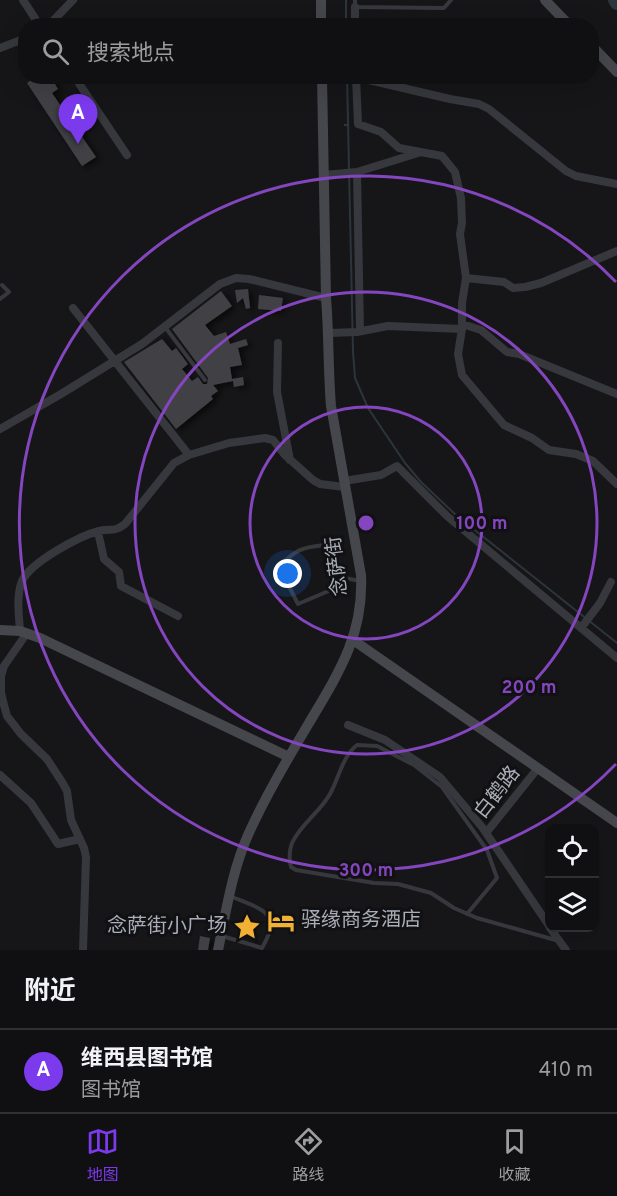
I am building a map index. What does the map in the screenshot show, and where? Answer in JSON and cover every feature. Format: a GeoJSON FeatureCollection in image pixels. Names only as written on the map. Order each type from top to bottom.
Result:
{"type":"FeatureCollection","features":[{"type":"Feature","properties":{"kind":"street"},"geometry":{"type":"LineString","coordinates":[[23,0],[35,18]]}},
{"type":"Feature","properties":{"kind":"street"},"geometry":{"type":"LineString","coordinates":[[56,18],[73,0]]}},
{"type":"Feature","properties":{"kind":"street"},"geometry":{"type":"LineString","coordinates":[[321,0],[321,18]]}},
{"type":"Feature","properties":{"kind":"street"},"geometry":{"type":"LineString","coordinates":[[545,0],[562,18]]}},
{"type":"Feature","properties":{"kind":"street"},"geometry":{"type":"LineString","coordinates":[[0,48],[18,41]]}},
{"type":"Feature","properties":{"kind":"street"},"geometry":{"type":"LineString","coordinates":[[599,54],[617,72]]}},
{"type":"Feature","properties":{"kind":"street"},"geometry":{"type":"LineString","coordinates":[[79,84],[127,155]]}},
{"type":"Feature","properties":{"kind":"street","name":"念萨街"},"geometry":{"type":"LineString","coordinates":[[218,950],[230,896],[247,838],[289,758],[343,664],[354,640],[361,606],[361,581],[331,406],[326,298],[322,84]]}},
{"type":"Feature","properties":{"kind":"street"},"geometry":{"type":"LineString","coordinates":[[356,84],[358,124],[381,132],[399,148],[442,156],[455,172],[461,198],[460,234],[466,278],[458,354],[462,375],[504,425],[532,438],[549,450],[576,454],[593,461],[617,484]]}},
{"type":"Feature","properties":{"kind":"street"},"geometry":{"type":"LineString","coordinates":[[386,84],[479,104],[566,171],[576,176],[617,184]]}},
{"type":"Feature","properties":{"kind":"street"},"geometry":{"type":"LineString","coordinates":[[324,175],[355,172],[422,152]]}},
{"type":"Feature","properties":{"kind":"street"},"geometry":{"type":"LineString","coordinates":[[355,172],[359,332]]}},
{"type":"Feature","properties":{"kind":"street"},"geometry":{"type":"LineString","coordinates":[[466,278],[504,282],[513,288],[525,287],[541,283],[617,251]]}},
{"type":"Feature","properties":{"kind":"street"},"geometry":{"type":"LineString","coordinates":[[0,429],[115,362],[220,284],[236,278],[249,279],[326,298]]}},
{"type":"Feature","properties":{"kind":"street"},"geometry":{"type":"LineString","coordinates":[[73,308],[189,455]]}},
{"type":"Feature","properties":{"kind":"street"},"geometry":{"type":"LineString","coordinates":[[329,333],[359,332],[387,326],[462,327],[481,330],[507,352],[519,354],[617,394]]}},
{"type":"Feature","properties":{"kind":"street"},"geometry":{"type":"LineString","coordinates":[[278,343],[277,392],[290,460]]}},
{"type":"Feature","properties":{"kind":"street"},"geometry":{"type":"LineString","coordinates":[[83,950],[86,857],[71,820],[67,791],[47,759],[21,734],[7,716],[1,693],[1,676],[23,632],[19,602],[23,579],[59,547],[98,532],[115,531],[125,524],[174,463],[189,455],[229,443],[265,438],[273,440],[290,460],[320,484],[344,484],[381,475],[397,466],[447,516],[617,657]]}},
{"type":"Feature","properties":{"kind":"street"},"geometry":{"type":"LineString","coordinates":[[98,532],[104,559],[119,572],[121,586],[178,616]]}},
{"type":"Feature","properties":{"kind":"street"},"geometry":{"type":"LineString","coordinates":[[581,628],[592,614],[610,582]]}},
{"type":"Feature","properties":{"kind":"street"},"geometry":{"type":"LineString","coordinates":[[0,630],[23,632],[138,684],[289,758]]}},
{"type":"Feature","properties":{"kind":"street"},"geometry":{"type":"LineString","coordinates":[[354,640],[617,823]]}},
{"type":"Feature","properties":{"kind":"street"},"geometry":{"type":"LineString","coordinates":[[348,725],[384,740],[440,777],[486,833]]}},
{"type":"Feature","properties":{"kind":"street","name":"白鹤路"},"geometry":{"type":"LineString","coordinates":[[538,768],[486,833],[545,920]]}},
{"type":"Feature","properties":{"kind":"street"},"geometry":{"type":"LineString","coordinates":[[0,775],[32,803],[52,839],[58,844],[80,839]]}},
{"type":"Feature","properties":{"kind":"street","name":"白鹤路"},"geometry":{"type":"LineString","coordinates":[[553,932],[566,950]]}},
{"type":"Feature","properties":{"kind":"lane"},"geometry":{"type":"LineString","coordinates":[[355,4],[444,8],[451,0]]}},
{"type":"Feature","properties":{"kind":"lane"},"geometry":{"type":"LineString","coordinates":[[0,299],[9,292],[2,285]]}},
{"type":"Feature","properties":{"kind":"lane"},"geometry":{"type":"LineString","coordinates":[[165,326],[205,380]]}},
{"type":"Feature","properties":{"kind":"lane"},"geometry":{"type":"LineString","coordinates":[[342,576],[338,587],[298,604],[279,567],[291,554],[304,547],[325,545],[334,552],[342,576],[350,580],[361,581]]}},
{"type":"Feature","properties":{"kind":"lane"},"geometry":{"type":"LineString","coordinates":[[467,914],[497,878],[487,850],[442,786],[414,765],[377,746],[357,745],[346,757],[328,798],[293,841],[289,850],[291,867],[311,873],[398,884],[431,893],[467,914],[560,942]]}},
{"type":"Feature","properties":{"kind":"lane"},"geometry":{"type":"LineString","coordinates":[[221,936],[262,948],[269,936],[272,923],[261,910],[230,896]]}},
{"type":"Feature","properties":{"kind":"path"},"geometry":{"type":"LineString","coordinates":[[344,125],[353,125]]}},
{"type":"Feature","properties":{"kind":"building"},"geometry":{"type":"Polygon","coordinates":[[[28,84],[55,84],[58,89],[52,93],[96,157],[82,166],[28,84]]]}},
{"type":"Feature","properties":{"kind":"building"},"geometry":{"type":"Polygon","coordinates":[[[248,289],[250,308],[246,309],[243,298],[237,303],[235,290],[248,289]]]}},
{"type":"Feature","properties":{"kind":"building"},"geometry":{"type":"Polygon","coordinates":[[[221,291],[232,306],[205,325],[214,336],[226,332],[230,344],[246,339],[248,345],[238,348],[242,365],[230,367],[232,379],[243,377],[244,385],[234,387],[233,381],[213,385],[218,391],[211,396],[213,399],[176,429],[124,362],[162,339],[172,351],[176,348],[188,364],[182,369],[192,381],[198,377],[203,384],[207,384],[208,378],[172,329],[221,291]]]}},
{"type":"Feature","properties":{"kind":"building"},"geometry":{"type":"Polygon","coordinates":[[[259,295],[283,298],[281,311],[258,309],[259,295]]]}},
{"type":"Feature","properties":{"kind":"building"},"geometry":{"type":"Polygon","coordinates":[[[200,936],[210,938],[208,950],[198,950],[200,936]]]}},
{"type":"Feature","properties":{"kind":"waterway"},"geometry":{"type":"LineString","coordinates":[[346,0],[346,18]]}},
{"type":"Feature","properties":{"kind":"waterway"},"geometry":{"type":"LineString","coordinates":[[347,84],[353,352],[355,378],[368,408],[405,463],[421,482],[457,516],[617,643]]}},
{"type":"Feature","properties":{"kind":"place","name":"维西县图书馆"},"geometry":{"type":"Point","coordinates":[78,144]}},
{"type":"Feature","properties":{"kind":"place","name":"驿缘商务酒店"},"geometry":{"type":"Point","coordinates":[281,921]}},
{"type":"Feature","properties":{"kind":"place","name":"念萨街小广场"},"geometry":{"type":"Point","coordinates":[247,927]}}]}
